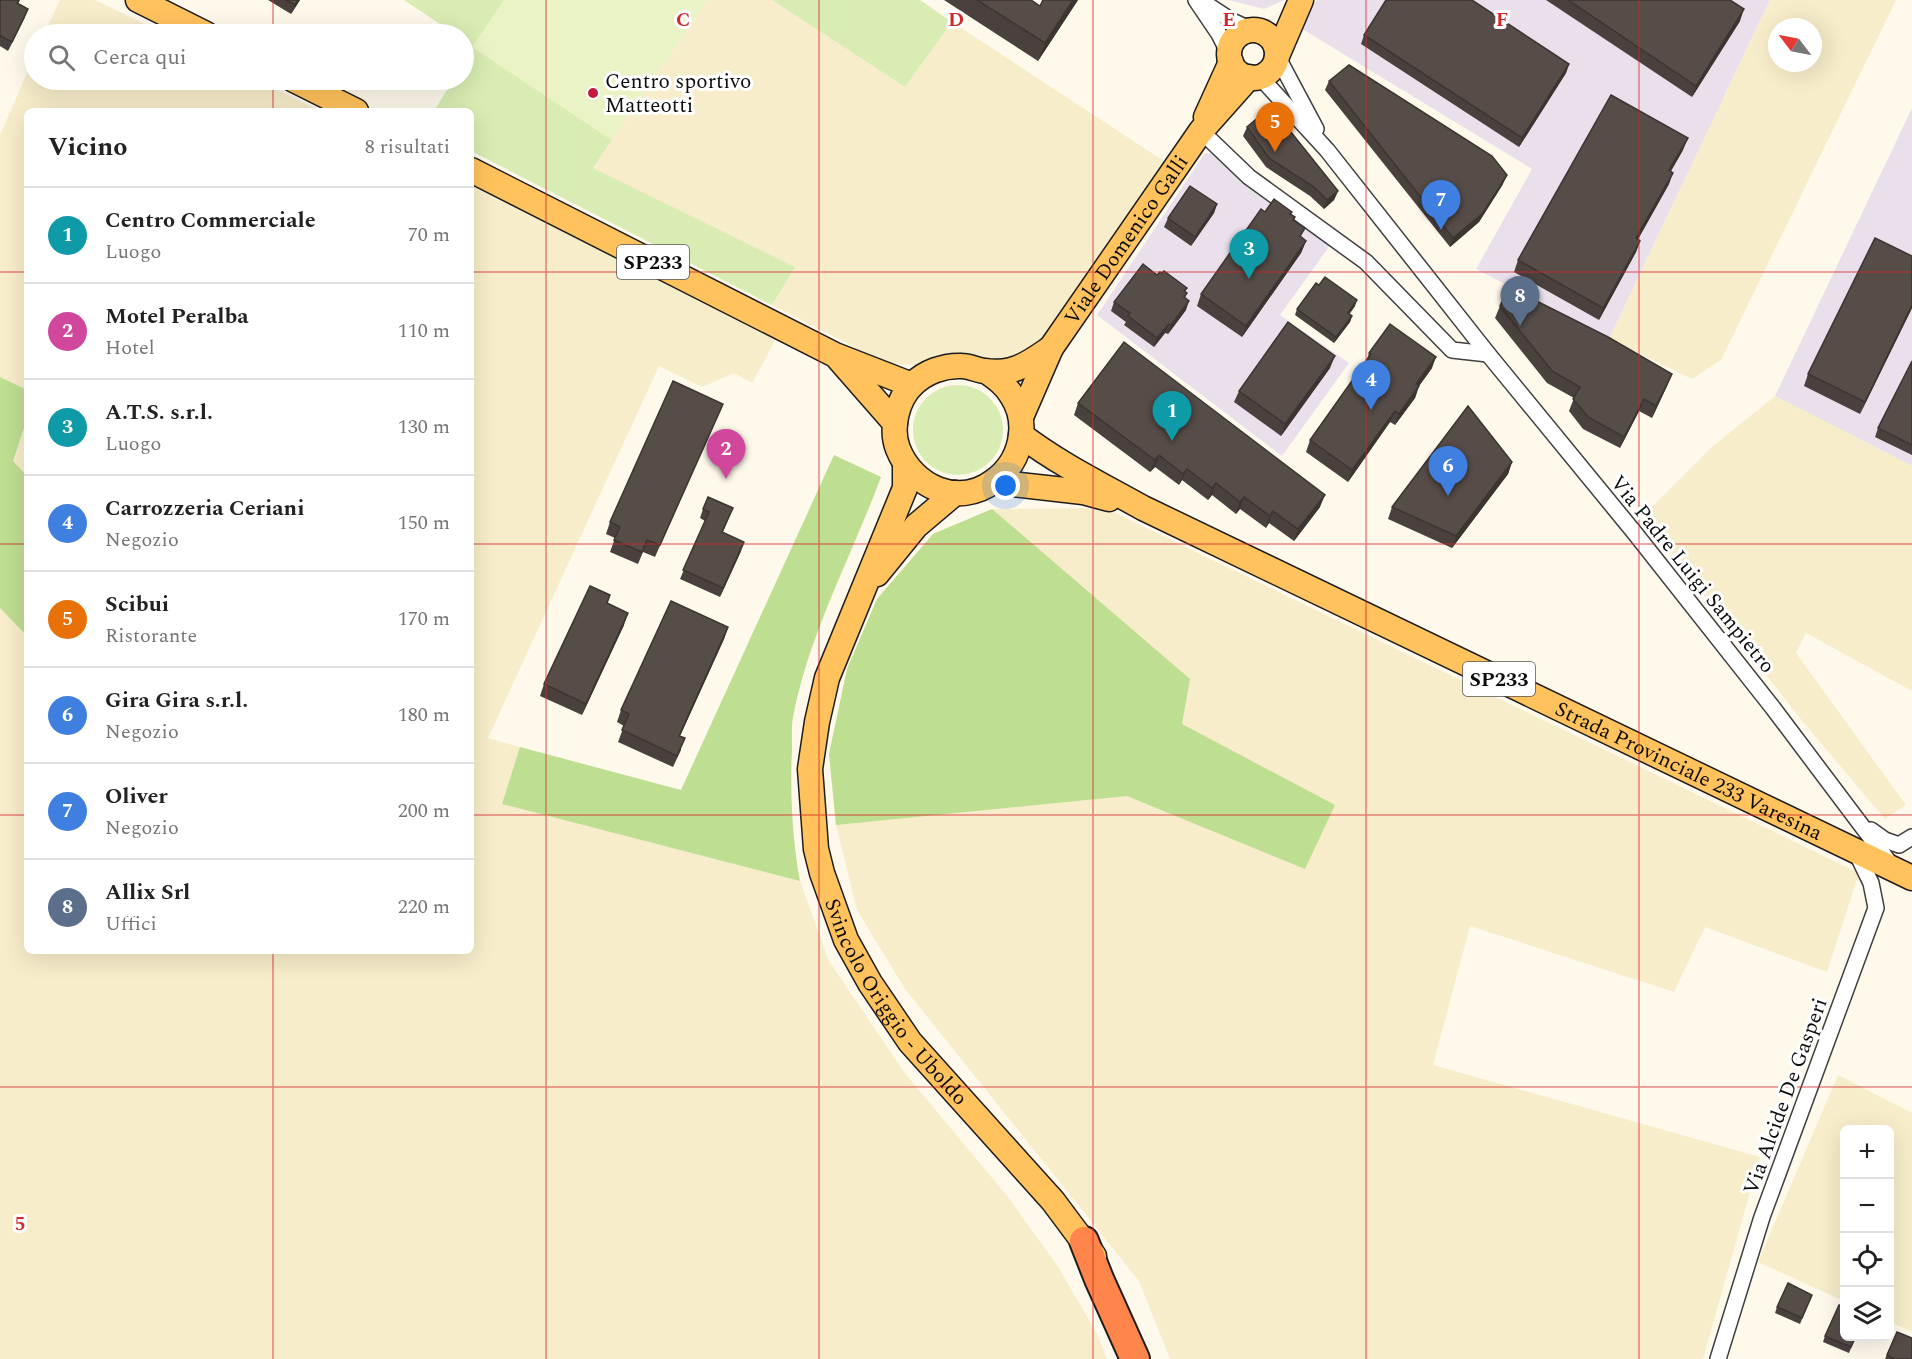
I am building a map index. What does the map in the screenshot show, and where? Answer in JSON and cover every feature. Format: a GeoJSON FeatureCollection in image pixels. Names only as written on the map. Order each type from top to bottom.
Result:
{"type":"FeatureCollection","features":[{"type":"Feature","properties":{"kind":"highway"},"geometry":{"type":"LineString","coordinates":[[1084,1241],[1135,1359]]}},
{"type":"Feature","properties":{"kind":"main road"},"geometry":{"type":"LineString","coordinates":[[138,0],[186,24]]}},
{"type":"Feature","properties":{"kind":"main road"},"geometry":{"type":"LineString","coordinates":[[1291,0],[1256,30],[1238,36],[1233,41],[1230,59],[1238,72],[1255,77],[1272,69],[1301,0]]}},
{"type":"Feature","properties":{"kind":"main road"},"geometry":{"type":"LineString","coordinates":[[1256,30],[1271,38],[1275,43],[1277,56]]}},
{"type":"Feature","properties":{"kind":"main road","name":"Viale Domenico Galli"},"geometry":{"type":"LineString","coordinates":[[1201,131],[1230,59]]}},
{"type":"Feature","properties":{"kind":"main road","name":"Viale Domenico Galli"},"geometry":{"type":"LineString","coordinates":[[1021,426],[1051,348],[1201,131],[1255,77]]}},
{"type":"Feature","properties":{"kind":"main road"},"geometry":{"type":"LineString","coordinates":[[314,90],[350,108]]}},
{"type":"Feature","properties":{"kind":"main road","name":"SP233"},"geometry":{"type":"LineString","coordinates":[[474,172],[835,355],[912,385]]}},
{"type":"Feature","properties":{"kind":"main road","name":"Viale Domenico Galli"},"geometry":{"type":"LineString","coordinates":[[986,372],[1012,370],[1051,348]]}},
{"type":"Feature","properties":{"kind":"main road","name":"SP233"},"geometry":{"type":"LineString","coordinates":[[835,355],[895,423]]}},
{"type":"Feature","properties":{"kind":"main road","name":"SP233"},"geometry":{"type":"LineString","coordinates":[[905,465],[896,445],[895,423],[900,402],[912,385],[941,368],[963,366],[986,372],[997,379],[1013,396],[1021,426]]}},
{"type":"Feature","properties":{"kind":"main road"},"geometry":{"type":"LineString","coordinates":[[994,482],[1010,467],[1019,447],[1021,426]]}},
{"type":"Feature","properties":{"kind":"main road","name":"Strada Provinciale 233 Varesina"},"geometry":{"type":"LineString","coordinates":[[1021,426],[1041,449],[1143,508],[1904,875]]}},
{"type":"Feature","properties":{"kind":"main road"},"geometry":{"type":"LineString","coordinates":[[905,465],[920,480],[934,488],[955,493]]}},
{"type":"Feature","properties":{"kind":"main road","name":"Svincolo Origgio - Uboldo"},"geometry":{"type":"LineString","coordinates":[[905,465],[905,488],[827,678],[810,769],[816,849],[846,940],[870,983],[910,1042],[1053,1201],[1084,1241],[1125,1306],[1148,1359]]}},
{"type":"Feature","properties":{"kind":"main road","name":"SP233"},"geometry":{"type":"LineString","coordinates":[[955,493],[976,490],[994,482]]}},
{"type":"Feature","properties":{"kind":"main road","name":"Strada Provinciale 233 Varesina"},"geometry":{"type":"LineString","coordinates":[[994,482],[1083,492],[1143,508]]}},
{"type":"Feature","properties":{"kind":"main road","name":"Svincolo Origgio - Uboldo"},"geometry":{"type":"LineString","coordinates":[[862,593],[916,526],[955,493]]}},
{"type":"Feature","properties":{"kind":"street"},"geometry":{"type":"LineString","coordinates":[[1198,0],[1232,21],[1256,30]]}},
{"type":"Feature","properties":{"kind":"street"},"geometry":{"type":"LineString","coordinates":[[1198,0],[1219,34],[1230,59]]}},
{"type":"Feature","properties":{"kind":"street","name":"Via Padre Luigi Sampietro"},"geometry":{"type":"LineString","coordinates":[[1277,56],[1327,150]]}},
{"type":"Feature","properties":{"kind":"street","name":"Via Padre Luigi Sampietro"},"geometry":{"type":"LineString","coordinates":[[1255,77],[1327,150],[1488,354],[1634,532],[1904,875]]}},
{"type":"Feature","properties":{"kind":"street"},"geometry":{"type":"LineString","coordinates":[[1201,131],[1249,177],[1366,262],[1452,350],[1488,354]]}},
{"type":"Feature","properties":{"kind":"street","name":"Via Padre Luigi Sampietro"},"geometry":{"type":"LineString","coordinates":[[1861,823],[1885,840],[1899,845],[1912,837]]}},
{"type":"Feature","properties":{"kind":"street","name":"Via Alcide De Gasperi"},"geometry":{"type":"LineString","coordinates":[[1718,1359],[1762,1217],[1876,908],[1871,883],[1855,850]]}},
{"type":"Feature","properties":{"kind":"shaded area"},"geometry":{"type":"Polygon","coordinates":[[[60,0],[95,0],[145,24],[49,24],[60,0]]]}},
{"type":"Feature","properties":{"kind":"shaded area"},"geometry":{"type":"Polygon","coordinates":[[[707,0],[772,0],[905,87],[952,22],[1167,163],[1047,332],[1034,346],[1014,360],[919,365],[894,364],[870,355],[772,305],[794,268],[593,168],[707,0]]]}},
{"type":"Feature","properties":{"kind":"shaded area"},"geometry":{"type":"Polygon","coordinates":[[[1229,0],[1284,0],[1264,9],[1229,0]]]}},
{"type":"Feature","properties":{"kind":"shaded area"},"geometry":{"type":"Polygon","coordinates":[[[1317,0],[1770,0],[1609,339],[1476,269],[1532,169],[1299,27],[1317,0]]]}},
{"type":"Feature","properties":{"kind":"shaded area"},"geometry":{"type":"Polygon","coordinates":[[[1770,0],[1896,0],[1721,360],[1692,379],[1609,339],[1770,0]]]}},
{"type":"Feature","properties":{"kind":"shaded area"},"geometry":{"type":"Polygon","coordinates":[[[24,80],[24,90],[278,90],[315,108],[24,108],[24,389],[0,377],[0,135],[24,80]]]}},
{"type":"Feature","properties":{"kind":"shaded area"},"geometry":{"type":"Polygon","coordinates":[[[1912,108],[1912,466],[1775,396],[1912,108]]]}},
{"type":"Feature","properties":{"kind":"shaded area"},"geometry":{"type":"Polygon","coordinates":[[[1205,153],[1220,155],[1244,184],[1331,244],[1280,315],[1349,363],[1282,456],[1097,315],[1205,153]]]}},
{"type":"Feature","properties":{"kind":"shaded area"},"geometry":{"type":"Polygon","coordinates":[[[474,188],[776,339],[752,383],[734,373],[702,387],[659,366],[488,738],[520,747],[503,804],[800,881],[829,961],[904,1072],[1008,1197],[1059,1268],[1097,1334],[1107,1359],[0,1359],[0,608],[24,633],[24,954],[474,954],[474,188]]]}},
{"type":"Feature","properties":{"kind":"shaded area"},"geometry":{"type":"Polygon","coordinates":[[[1775,396],[1912,466],[1912,691],[1806,633],[1796,653],[1906,805],[1885,819],[1803,722],[1642,517],[1713,446],[1775,396]]]}},
{"type":"Feature","properties":{"kind":"shaded area"},"geometry":{"type":"Polygon","coordinates":[[[24,428],[24,473],[13,461],[24,428]]]}},
{"type":"Feature","properties":{"kind":"shaded area"},"geometry":{"type":"Polygon","coordinates":[[[1105,508],[1859,873],[1827,972],[1705,927],[1674,992],[1470,926],[1433,1065],[1760,1157],[1703,1359],[1170,1359],[1139,1281],[905,989],[857,910],[836,825],[829,754],[847,669],[877,599],[933,534],[992,509],[1105,508]]]}},
{"type":"Feature","properties":{"kind":"shaded area"},"geometry":{"type":"Polygon","coordinates":[[[1838,1075],[1912,1113],[1912,1332],[1894,1324],[1894,1125],[1840,1125],[1840,1299],[1758,1262],[1838,1075]]]}},
{"type":"Feature","properties":{"kind":"green space"},"geometry":{"type":"Polygon","coordinates":[[[404,0],[504,0],[474,45],[474,24],[440,24],[404,0]]]}},
{"type":"Feature","properties":{"kind":"green space","name":"Centro sportivo Matteotti"},"geometry":{"type":"Polygon","coordinates":[[[504,0],[707,0],[612,140],[474,48],[474,44],[504,0]]]}},
{"type":"Feature","properties":{"kind":"green space"},"geometry":{"type":"Polygon","coordinates":[[[772,0],[920,0],[952,22],[905,87],[772,0]]]}},
{"type":"Feature","properties":{"kind":"green space"},"geometry":{"type":"Polygon","coordinates":[[[474,48],[612,140],[593,168],[795,267],[772,305],[474,153],[474,108],[436,108],[447,90],[474,90],[474,48]]]}},
{"type":"Feature","properties":{"kind":"green space"},"geometry":{"type":"Polygon","coordinates":[[[0,377],[24,389],[24,428],[13,461],[24,473],[24,633],[0,608],[0,377]]]}},
{"type":"Feature","properties":{"kind":"green space"},"geometry":{"type":"Polygon","coordinates":[[[958,385],[975,388],[990,398],[1000,413],[1003,430],[1000,447],[990,462],[975,472],[958,475],[941,472],[926,462],[916,447],[913,430],[916,413],[926,398],[941,388],[958,385]]]}},
{"type":"Feature","properties":{"kind":"green space"},"geometry":{"type":"Polygon","coordinates":[[[834,455],[881,477],[821,622],[801,682],[793,717],[793,832],[800,881],[502,804],[520,747],[681,790],[834,455]]]}},
{"type":"Feature","properties":{"kind":"green space"},"geometry":{"type":"Polygon","coordinates":[[[992,509],[1190,679],[1182,724],[1335,805],[1305,869],[1127,796],[836,825],[829,754],[847,669],[877,599],[933,534],[992,509]]]}},
{"type":"Feature","properties":{"kind":"building"},"geometry":{"type":"Polygon","coordinates":[[[0,0],[19,0],[17,3],[28,9],[12,42],[1,36],[0,38],[0,0]]]}},
{"type":"Feature","properties":{"kind":"building"},"geometry":{"type":"Polygon","coordinates":[[[286,0],[298,0],[295,5],[286,0]]]}},
{"type":"Feature","properties":{"kind":"building"},"geometry":{"type":"Polygon","coordinates":[[[977,0],[1031,0],[1040,6],[1043,0],[1073,0],[1045,43],[977,0]]]}},
{"type":"Feature","properties":{"kind":"building"},"geometry":{"type":"Polygon","coordinates":[[[1386,0],[1472,0],[1569,64],[1522,138],[1364,35],[1386,0]]]}},
{"type":"Feature","properties":{"kind":"building"},"geometry":{"type":"Polygon","coordinates":[[[1568,0],[1730,0],[1744,9],[1696,86],[1568,0]]]}},
{"type":"Feature","properties":{"kind":"building"},"geometry":{"type":"Polygon","coordinates":[[[1349,65],[1492,156],[1507,175],[1483,213],[1453,238],[1329,81],[1349,65]]]}},
{"type":"Feature","properties":{"kind":"building"},"geometry":{"type":"Polygon","coordinates":[[[1611,95],[1688,138],[1669,170],[1673,173],[1636,238],[1640,241],[1603,308],[1518,260],[1611,95]]]}},
{"type":"Feature","properties":{"kind":"building"},"geometry":{"type":"Polygon","coordinates":[[[1266,111],[1278,127],[1283,122],[1338,191],[1327,200],[1314,187],[1269,158],[1247,127],[1266,111]]]}},
{"type":"Feature","properties":{"kind":"building"},"geometry":{"type":"Polygon","coordinates":[[[1190,186],[1217,204],[1195,237],[1168,218],[1190,186]]]}},
{"type":"Feature","properties":{"kind":"building"},"geometry":{"type":"Polygon","coordinates":[[[1274,199],[1292,212],[1290,214],[1295,217],[1293,220],[1305,228],[1300,236],[1306,241],[1246,326],[1201,294],[1261,209],[1265,212],[1274,199]]]}},
{"type":"Feature","properties":{"kind":"building"},"geometry":{"type":"Polygon","coordinates":[[[1875,238],[1912,256],[1912,305],[1865,402],[1808,374],[1875,238]]]}},
{"type":"Feature","properties":{"kind":"building"},"geometry":{"type":"Polygon","coordinates":[[[1143,264],[1157,275],[1164,271],[1187,288],[1184,291],[1187,293],[1184,297],[1189,301],[1171,325],[1169,324],[1157,338],[1128,316],[1130,313],[1114,302],[1143,264]]]}},
{"type":"Feature","properties":{"kind":"building"},"geometry":{"type":"Polygon","coordinates":[[[1325,277],[1357,300],[1348,313],[1352,316],[1336,337],[1297,309],[1316,283],[1319,285],[1325,277]]]}},
{"type":"Feature","properties":{"kind":"building"},"geometry":{"type":"Polygon","coordinates":[[[1509,287],[1608,337],[1672,374],[1656,406],[1644,399],[1624,437],[1588,417],[1573,399],[1580,387],[1552,371],[1500,306],[1509,287]]]}},
{"type":"Feature","properties":{"kind":"building"},"geometry":{"type":"Polygon","coordinates":[[[1288,322],[1335,356],[1285,424],[1239,391],[1288,322]]]}},
{"type":"Feature","properties":{"kind":"building"},"geometry":{"type":"Polygon","coordinates":[[[1390,324],[1436,357],[1416,384],[1419,386],[1399,414],[1395,411],[1352,470],[1310,440],[1390,324]]]}},
{"type":"Feature","properties":{"kind":"building"},"geometry":{"type":"Polygon","coordinates":[[[1124,342],[1325,495],[1298,529],[1273,511],[1270,516],[1244,497],[1240,502],[1216,483],[1212,488],[1187,469],[1183,474],[1159,455],[1155,460],[1078,403],[1124,342]]]}},
{"type":"Feature","properties":{"kind":"building"},"geometry":{"type":"Polygon","coordinates":[[[1912,361],[1912,445],[1878,428],[1912,361]]]}},
{"type":"Feature","properties":{"kind":"building"},"geometry":{"type":"Polygon","coordinates":[[[673,381],[723,404],[660,545],[647,540],[642,552],[614,540],[620,527],[610,522],[673,381]]]}},
{"type":"Feature","properties":{"kind":"building"},"geometry":{"type":"Polygon","coordinates":[[[1468,406],[1512,462],[1456,536],[1392,507],[1468,406]]]}},
{"type":"Feature","properties":{"kind":"building"},"geometry":{"type":"Polygon","coordinates":[[[708,497],[733,508],[722,532],[744,542],[723,588],[683,570],[709,512],[703,509],[708,497]]]}},
{"type":"Feature","properties":{"kind":"building"},"geometry":{"type":"Polygon","coordinates":[[[590,586],[610,595],[607,603],[628,613],[586,704],[544,684],[590,586]]]}},
{"type":"Feature","properties":{"kind":"building"},"geometry":{"type":"Polygon","coordinates":[[[671,601],[728,627],[679,736],[685,738],[677,756],[622,730],[629,714],[621,710],[671,601]]]}},
{"type":"Feature","properties":{"kind":"building"},"geometry":{"type":"Polygon","coordinates":[[[1788,1283],[1812,1295],[1802,1318],[1777,1307],[1788,1283]]]}},
{"type":"Feature","properties":{"kind":"building"},"geometry":{"type":"Polygon","coordinates":[[[1839,1305],[1840,1341],[1854,1341],[1851,1347],[1825,1336],[1839,1305]]]}},
{"type":"Feature","properties":{"kind":"building"},"geometry":{"type":"Polygon","coordinates":[[[1897,1332],[1912,1338],[1912,1359],[1895,1359],[1887,1355],[1897,1332]]]}},
{"type":"Feature","properties":{"kind":"place","name":"Centro sportivo Matteotti"},"geometry":{"type":"Point","coordinates":[593,93]}},
{"type":"Feature","properties":{"kind":"place","name":"Scibui"},"geometry":{"type":"Point","coordinates":[1275,152]}},
{"type":"Feature","properties":{"kind":"place","name":"Oliver"},"geometry":{"type":"Point","coordinates":[1441,230]}},
{"type":"Feature","properties":{"kind":"place","name":"A.T.S. s.r.l."},"geometry":{"type":"Point","coordinates":[1249,279]}},
{"type":"Feature","properties":{"kind":"place","name":"Allix Srl"},"geometry":{"type":"Point","coordinates":[1520,326]}},
{"type":"Feature","properties":{"kind":"place","name":"Carrozzeria Ceriani"},"geometry":{"type":"Point","coordinates":[1371,410]}},
{"type":"Feature","properties":{"kind":"place","name":"Centro Commerciale"},"geometry":{"type":"Point","coordinates":[1172,441]}},
{"type":"Feature","properties":{"kind":"place","name":"Motel Peralba"},"geometry":{"type":"Point","coordinates":[726,479]}},
{"type":"Feature","properties":{"kind":"place","name":"Gira Gira s.r.l."},"geometry":{"type":"Point","coordinates":[1448,496]}}]}
